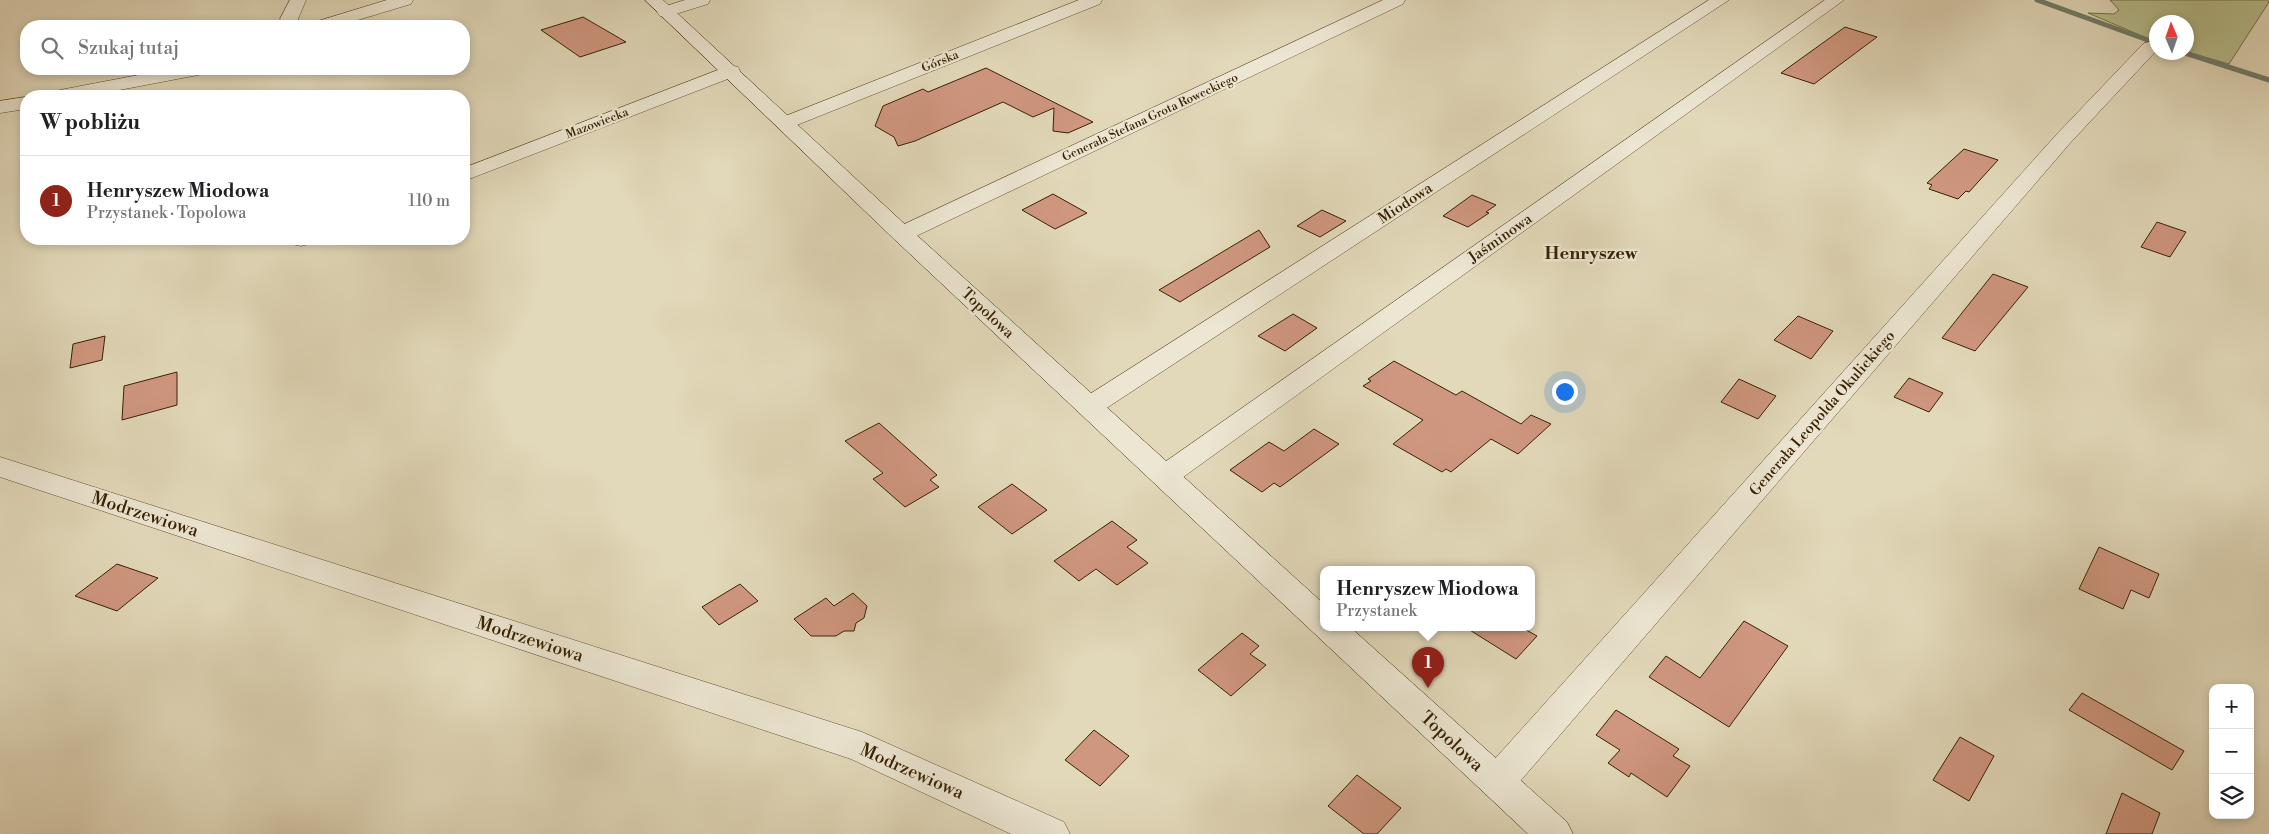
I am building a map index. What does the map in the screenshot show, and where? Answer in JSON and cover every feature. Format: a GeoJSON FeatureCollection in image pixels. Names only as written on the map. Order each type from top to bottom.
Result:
{"type":"FeatureCollection","features":[{"type":"Feature","properties":{"kind":"street"},"geometry":{"type":"LineString","coordinates":[[290,20],[298,0]]}},
{"type":"Feature","properties":{"kind":"street"},"geometry":{"type":"LineString","coordinates":[[340,20],[405,0]]}},
{"type":"Feature","properties":{"kind":"street"},"geometry":{"type":"LineString","coordinates":[[660,6],[702,0]]}},
{"type":"Feature","properties":{"kind":"street","name":"Górska"},"geometry":{"type":"LineString","coordinates":[[785,123],[1094,0]]}},
{"type":"Feature","properties":{"kind":"street","name":"Generała Stefana Grota Roweckiego"},"geometry":{"type":"LineString","coordinates":[[902,234],[1397,0]]}},
{"type":"Feature","properties":{"kind":"street","name":"Miodowa"},"geometry":{"type":"LineString","coordinates":[[1089,407],[1721,0]]}},
{"type":"Feature","properties":{"kind":"street","name":"Jaśminowa"},"geometry":{"type":"LineString","coordinates":[[1165,476],[1836,0]]}},
{"type":"Feature","properties":{"kind":"street","name":"Topolowa"},"geometry":{"type":"LineString","coordinates":[[660,6],[902,234],[1320,619]]}},
{"type":"Feature","properties":{"kind":"street","name":"Generała Leopolda Okulickiego"},"geometry":{"type":"LineString","coordinates":[[1497,782],[2064,138],[2149,48]]}},
{"type":"Feature","properties":{"kind":"street","name":"Mazowiecka"},"geometry":{"type":"LineString","coordinates":[[470,173],[731,71]]}},
{"type":"Feature","properties":{"kind":"street"},"geometry":{"type":"LineString","coordinates":[[91,90],[167,75]]}},
{"type":"Feature","properties":{"kind":"street"},"geometry":{"type":"LineString","coordinates":[[0,106],[20,104]]}},
{"type":"Feature","properties":{"kind":"street","name":"Modrzewiowa"},"geometry":{"type":"LineString","coordinates":[[0,467],[862,747],[1051,834]]}},
{"type":"Feature","properties":{"kind":"street","name":"Topolowa"},"geometry":{"type":"LineString","coordinates":[[1332,631],[1554,834]]}},
{"type":"Feature","properties":{"kind":"green space"},"geometry":{"type":"Polygon","coordinates":[[[2110,0],[2269,0],[2229,64],[2194,54],[2194,15],[2149,15],[2149,39],[2088,13],[2114,14],[2119,10],[2110,0]]]}},
{"type":"Feature","properties":{"kind":"building"},"geometry":{"type":"Polygon","coordinates":[[[583,17],[626,42],[580,57],[541,30],[583,17]]]}},
{"type":"Feature","properties":{"kind":"building"},"geometry":{"type":"Polygon","coordinates":[[[1845,27],[1877,37],[1814,84],[1781,73],[1845,27]]]}},
{"type":"Feature","properties":{"kind":"building"},"geometry":{"type":"Polygon","coordinates":[[[986,68],[1093,122],[1068,133],[1053,131],[1054,108],[1033,117],[1003,102],[915,141],[898,146],[894,137],[875,126],[883,106],[923,89],[928,92],[986,68]]]}},
{"type":"Feature","properties":{"kind":"building"},"geometry":{"type":"Polygon","coordinates":[[[1964,149],[1998,160],[1969,192],[1966,191],[1958,199],[1929,189],[1932,185],[1927,183],[1964,149]]]}},
{"type":"Feature","properties":{"kind":"building"},"geometry":{"type":"Polygon","coordinates":[[[1053,194],[1087,213],[1055,229],[1022,210],[1053,194]]]}},
{"type":"Feature","properties":{"kind":"building"},"geometry":{"type":"Polygon","coordinates":[[[1472,195],[1496,205],[1486,212],[1489,213],[1468,227],[1443,216],[1472,195]]]}},
{"type":"Feature","properties":{"kind":"building"},"geometry":{"type":"Polygon","coordinates":[[[1322,210],[1346,221],[1320,237],[1297,226],[1322,210]]]}},
{"type":"Feature","properties":{"kind":"building"},"geometry":{"type":"Polygon","coordinates":[[[2157,222],[2186,232],[2170,257],[2141,247],[2157,222]]]}},
{"type":"Feature","properties":{"kind":"building"},"geometry":{"type":"Polygon","coordinates":[[[1259,230],[1270,247],[1180,302],[1159,290],[1259,230]]]}},
{"type":"Feature","properties":{"kind":"building"},"geometry":{"type":"Polygon","coordinates":[[[1993,274],[2028,287],[1975,351],[1942,338],[1993,274]]]}},
{"type":"Feature","properties":{"kind":"building"},"geometry":{"type":"Polygon","coordinates":[[[1293,314],[1317,328],[1285,351],[1258,336],[1293,314]]]}},
{"type":"Feature","properties":{"kind":"building"},"geometry":{"type":"Polygon","coordinates":[[[1798,316],[1833,331],[1811,359],[1774,340],[1798,316]]]}},
{"type":"Feature","properties":{"kind":"building"},"geometry":{"type":"Polygon","coordinates":[[[105,336],[102,360],[70,368],[73,344],[105,336]]]}},
{"type":"Feature","properties":{"kind":"building"},"geometry":{"type":"Polygon","coordinates":[[[1394,361],[1456,395],[1462,391],[1521,424],[1531,415],[1551,424],[1518,454],[1491,439],[1451,472],[1446,469],[1442,472],[1393,444],[1423,420],[1363,386],[1371,381],[1368,379],[1394,361]]]}},
{"type":"Feature","properties":{"kind":"building"},"geometry":{"type":"Polygon","coordinates":[[[177,372],[177,405],[122,420],[124,386],[177,372]]]}},
{"type":"Feature","properties":{"kind":"building"},"geometry":{"type":"Polygon","coordinates":[[[1909,378],[1943,393],[1929,412],[1894,397],[1909,378]]]}},
{"type":"Feature","properties":{"kind":"building"},"geometry":{"type":"Polygon","coordinates":[[[1739,379],[1776,396],[1758,419],[1721,402],[1739,379]]]}},
{"type":"Feature","properties":{"kind":"building"},"geometry":{"type":"Polygon","coordinates":[[[879,423],[937,475],[930,480],[939,487],[905,507],[873,479],[883,473],[845,441],[879,423]]]}},
{"type":"Feature","properties":{"kind":"building"},"geometry":{"type":"Polygon","coordinates":[[[1314,429],[1339,444],[1280,487],[1274,483],[1262,492],[1230,470],[1269,442],[1284,451],[1314,429]]]}},
{"type":"Feature","properties":{"kind":"building"},"geometry":{"type":"Polygon","coordinates":[[[1012,484],[1047,510],[1012,534],[978,507],[1012,484]]]}},
{"type":"Feature","properties":{"kind":"building"},"geometry":{"type":"Polygon","coordinates":[[[1112,521],[1137,540],[1127,547],[1148,563],[1117,585],[1096,569],[1079,581],[1054,561],[1112,521]]]}},
{"type":"Feature","properties":{"kind":"building"},"geometry":{"type":"Polygon","coordinates":[[[2099,547],[2159,574],[2149,598],[2131,590],[2123,609],[2079,589],[2099,547]]]}},
{"type":"Feature","properties":{"kind":"building"},"geometry":{"type":"Polygon","coordinates":[[[117,564],[158,578],[117,611],[75,596],[117,564]]]}},
{"type":"Feature","properties":{"kind":"building"},"geometry":{"type":"Polygon","coordinates":[[[740,584],[758,601],[719,625],[702,607],[740,584]]]}},
{"type":"Feature","properties":{"kind":"building"},"geometry":{"type":"Polygon","coordinates":[[[853,593],[867,606],[864,618],[856,623],[854,631],[844,631],[836,636],[811,636],[794,619],[826,598],[834,606],[853,593]]]}},
{"type":"Feature","properties":{"kind":"building"},"geometry":{"type":"Polygon","coordinates":[[[1744,621],[1788,646],[1729,727],[1649,677],[1666,656],[1700,678],[1744,621]]]}},
{"type":"Feature","properties":{"kind":"building"},"geometry":{"type":"Polygon","coordinates":[[[1471,631],[1528,631],[1537,636],[1516,659],[1471,631]]]}},
{"type":"Feature","properties":{"kind":"building"},"geometry":{"type":"Polygon","coordinates":[[[1242,633],[1259,646],[1250,654],[1266,665],[1231,696],[1198,670],[1242,633]]]}},
{"type":"Feature","properties":{"kind":"building"},"geometry":{"type":"Polygon","coordinates":[[[2082,693],[2184,751],[2172,770],[2069,710],[2082,693]]]}},
{"type":"Feature","properties":{"kind":"building"},"geometry":{"type":"Polygon","coordinates":[[[1616,710],[1679,749],[1673,756],[1690,766],[1667,797],[1631,773],[1629,777],[1608,763],[1620,750],[1596,735],[1616,710]]]}},
{"type":"Feature","properties":{"kind":"building"},"geometry":{"type":"Polygon","coordinates":[[[1094,730],[1129,756],[1100,786],[1065,760],[1094,730]]]}},
{"type":"Feature","properties":{"kind":"building"},"geometry":{"type":"Polygon","coordinates":[[[1960,737],[1994,756],[1969,801],[1933,780],[1960,737]]]}},
{"type":"Feature","properties":{"kind":"building"},"geometry":{"type":"Polygon","coordinates":[[[1357,775],[1401,808],[1377,834],[1364,834],[1328,806],[1357,775]]]}},
{"type":"Feature","properties":{"kind":"building"},"geometry":{"type":"Polygon","coordinates":[[[2122,793],[2160,813],[2152,834],[2106,834],[2122,793]]]}},
{"type":"Feature","properties":{"kind":"waterway"},"geometry":{"type":"LineString","coordinates":[[2037,0],[2149,40]]}},
{"type":"Feature","properties":{"kind":"waterway"},"geometry":{"type":"LineString","coordinates":[[2194,56],[2269,80]]}},
{"type":"Feature","properties":{"kind":"place","name":"Henryszew Miodowa"},"geometry":{"type":"Point","coordinates":[1428,688]}},
{"type":"Feature","properties":{"kind":"district","name":"Henryszew"},"geometry":{"type":"Point","coordinates":[1591,253]}}]}
